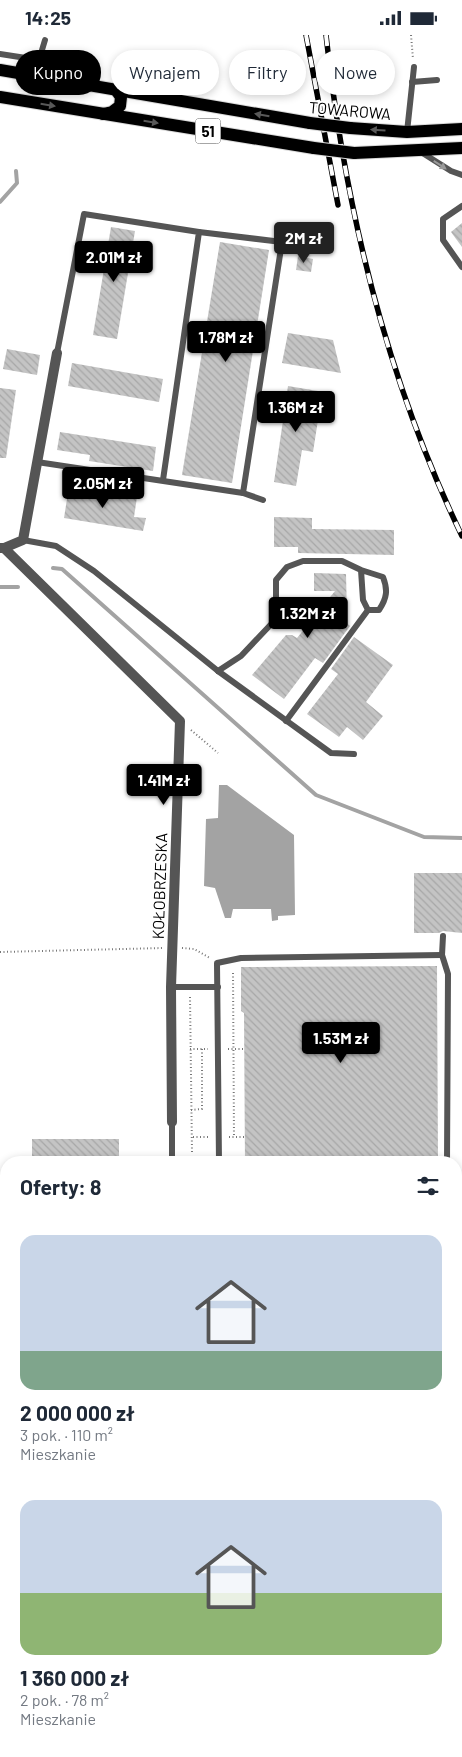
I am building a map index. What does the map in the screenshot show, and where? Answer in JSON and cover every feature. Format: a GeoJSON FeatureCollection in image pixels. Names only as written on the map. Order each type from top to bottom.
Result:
{"type":"FeatureCollection","features":[{"type":"Feature","properties":{"kind":"main road","name":"TOWAROWA"},"geometry":{"type":"LineString","coordinates":[[0,70],[111,89]]}},
{"type":"Feature","properties":{"kind":"main road"},"geometry":{"type":"LineString","coordinates":[[103,114],[112,113],[120,106],[120,95]]}},
{"type":"Feature","properties":{"kind":"main road","name":"TOWAROWA"},"geometry":{"type":"LineString","coordinates":[[145,95],[350,128],[407,131],[462,129]]}},
{"type":"Feature","properties":{"kind":"main road","name":"51"},"geometry":{"type":"LineString","coordinates":[[0,97],[354,153],[462,148]]}},
{"type":"Feature","properties":{"kind":"street"},"geometry":{"type":"LineString","coordinates":[[57,353],[23,540],[2,548],[180,721]]}},
{"type":"Feature","properties":{"kind":"street","name":"KOŁOBRZESKA"},"geometry":{"type":"LineString","coordinates":[[172,1122],[171,987],[180,721]]}},
{"type":"Feature","properties":{"kind":"lane"},"geometry":{"type":"LineString","coordinates":[[0,55],[39,60],[45,40]]}},
{"type":"Feature","properties":{"kind":"lane"},"geometry":{"type":"LineString","coordinates":[[407,131],[414,67]]}},
{"type":"Feature","properties":{"kind":"lane"},"geometry":{"type":"LineString","coordinates":[[412,82],[437,80]]}},
{"type":"Feature","properties":{"kind":"lane"},"geometry":{"type":"LineString","coordinates":[[420,151],[451,171],[462,175]]}},
{"type":"Feature","properties":{"kind":"lane"},"geometry":{"type":"LineString","coordinates":[[462,206],[443,219],[443,240],[462,267]]}},
{"type":"Feature","properties":{"kind":"lane"},"geometry":{"type":"LineString","coordinates":[[57,353],[84,214],[282,242],[243,493]]}},
{"type":"Feature","properties":{"kind":"lane"},"geometry":{"type":"LineString","coordinates":[[163,480],[199,231]]}},
{"type":"Feature","properties":{"kind":"lane"},"geometry":{"type":"LineString","coordinates":[[37,461],[243,493],[263,500]]}},
{"type":"Feature","properties":{"kind":"lane"},"geometry":{"type":"LineString","coordinates":[[23,540],[56,546],[94,571],[218,671],[331,753],[354,753]]}},
{"type":"Feature","properties":{"kind":"lane"},"geometry":{"type":"LineString","coordinates":[[218,671],[241,656],[276,619],[276,580],[287,567],[303,561],[342,561],[383,577],[388,589],[386,601],[379,610],[368,610]]}},
{"type":"Feature","properties":{"kind":"lane"},"geometry":{"type":"LineString","coordinates":[[361,570],[363,601],[368,610]]}},
{"type":"Feature","properties":{"kind":"lane"},"geometry":{"type":"LineString","coordinates":[[286,721],[368,610]]}},
{"type":"Feature","properties":{"kind":"lane"},"geometry":{"type":"LineString","coordinates":[[443,936],[442,955],[448,974],[447,1156]]}},
{"type":"Feature","properties":{"kind":"lane"},"geometry":{"type":"LineString","coordinates":[[219,1156],[217,963],[241,958],[442,955]]}},
{"type":"Feature","properties":{"kind":"lane"},"geometry":{"type":"LineString","coordinates":[[171,987],[218,987]]}},
{"type":"Feature","properties":{"kind":"lane"},"geometry":{"type":"LineString","coordinates":[[172,1122],[172,1156]]}},
{"type":"Feature","properties":{"kind":"path"},"geometry":{"type":"LineString","coordinates":[[410,35],[414,67]]}},
{"type":"Feature","properties":{"kind":"path"},"geometry":{"type":"LineString","coordinates":[[180,721],[218,753]]}},
{"type":"Feature","properties":{"kind":"path"},"geometry":{"type":"LineString","coordinates":[[0,952],[172,948],[194,949],[211,959]]}},
{"type":"Feature","properties":{"kind":"path"},"geometry":{"type":"LineString","coordinates":[[233,973],[234,1137]]}},
{"type":"Feature","properties":{"kind":"path"},"geometry":{"type":"LineString","coordinates":[[190,992],[192,1156]]}},
{"type":"Feature","properties":{"kind":"path"},"geometry":{"type":"LineString","coordinates":[[190,1049],[212,1049]]}},
{"type":"Feature","properties":{"kind":"path"},"geometry":{"type":"LineString","coordinates":[[192,1110],[202,1109],[202,1049]]}},
{"type":"Feature","properties":{"kind":"path"},"geometry":{"type":"LineString","coordinates":[[223,1049],[245,1049]]}},
{"type":"Feature","properties":{"kind":"path"},"geometry":{"type":"LineString","coordinates":[[192,1137],[213,1137]]}},
{"type":"Feature","properties":{"kind":"path"},"geometry":{"type":"LineString","coordinates":[[227,1137],[244,1137]]}},
{"type":"Feature","properties":{"kind":"shaded area"},"geometry":{"type":"Polygon","coordinates":[[[219,785],[227,785],[294,835],[295,915],[278,916],[278,920],[272,921],[271,909],[233,909],[231,918],[225,918],[215,888],[204,886],[206,819],[218,818],[219,785]]]}},
{"type":"Feature","properties":{"kind":"building"},"geometry":{"type":"Polygon","coordinates":[[[462,223],[462,247],[451,232],[462,223]]]}},
{"type":"Feature","properties":{"kind":"building"},"geometry":{"type":"Polygon","coordinates":[[[111,227],[135,231],[117,339],[93,335],[111,227]]]}},
{"type":"Feature","properties":{"kind":"building"},"geometry":{"type":"Polygon","coordinates":[[[220,242],[269,250],[232,483],[182,475],[220,242]]]}},
{"type":"Feature","properties":{"kind":"building"},"geometry":{"type":"Polygon","coordinates":[[[298,256],[313,259],[311,272],[296,270],[298,256]]]}},
{"type":"Feature","properties":{"kind":"building"},"geometry":{"type":"Polygon","coordinates":[[[288,333],[333,340],[341,373],[282,363],[288,333]]]}},
{"type":"Feature","properties":{"kind":"building"},"geometry":{"type":"Polygon","coordinates":[[[7,349],[40,355],[37,375],[3,369],[7,349]]]}},
{"type":"Feature","properties":{"kind":"building"},"geometry":{"type":"Polygon","coordinates":[[[72,363],[163,379],[159,402],[68,386],[72,363]]]}},
{"type":"Feature","properties":{"kind":"building"},"geometry":{"type":"Polygon","coordinates":[[[288,386],[318,391],[314,419],[318,420],[313,452],[302,450],[296,486],[274,482],[288,386]]]}},
{"type":"Feature","properties":{"kind":"building"},"geometry":{"type":"Polygon","coordinates":[[[0,388],[16,390],[6,458],[0,458],[0,388]]]}},
{"type":"Feature","properties":{"kind":"building"},"geometry":{"type":"Polygon","coordinates":[[[60,432],[156,447],[153,471],[89,461],[90,455],[57,450],[60,432]]]}},
{"type":"Feature","properties":{"kind":"building"},"geometry":{"type":"Polygon","coordinates":[[[69,486],[137,497],[134,517],[146,518],[143,531],[64,518],[69,486]]]}},
{"type":"Feature","properties":{"kind":"building"},"geometry":{"type":"Polygon","coordinates":[[[274,517],[312,518],[312,529],[394,530],[394,555],[298,553],[298,547],[274,547],[274,517]]]}},
{"type":"Feature","properties":{"kind":"building"},"geometry":{"type":"Polygon","coordinates":[[[314,573],[346,574],[347,614],[343,620],[350,626],[323,663],[315,658],[284,699],[252,675],[286,635],[292,635],[297,638],[335,591],[314,591],[314,573]]]}},
{"type":"Feature","properties":{"kind":"building"},"geometry":{"type":"Polygon","coordinates":[[[354,637],[393,665],[366,702],[383,716],[363,740],[347,727],[339,737],[307,714],[338,674],[331,669],[354,637]]]}},
{"type":"Feature","properties":{"kind":"building"},"geometry":{"type":"Polygon","coordinates":[[[414,873],[462,873],[462,933],[443,931],[439,933],[414,933],[414,873]]]}},
{"type":"Feature","properties":{"kind":"building"},"geometry":{"type":"Polygon","coordinates":[[[437,966],[438,1156],[245,1156],[244,1013],[241,1011],[241,967],[437,966]]]}},
{"type":"Feature","properties":{"kind":"building"},"geometry":{"type":"Polygon","coordinates":[[[32,1139],[119,1139],[119,1156],[32,1156],[32,1139]]]}},
{"type":"Feature","properties":{"kind":"waterway"},"geometry":{"type":"LineString","coordinates":[[0,202],[17,183],[16,171]]}},
{"type":"Feature","properties":{"kind":"waterway"},"geometry":{"type":"LineString","coordinates":[[53,568],[62,569],[316,795],[424,837],[462,838]]}},
{"type":"Feature","properties":{"kind":"waterway"},"geometry":{"type":"LineString","coordinates":[[0,587],[18,587]]}},
{"type":"Feature","properties":{"kind":"railway"},"geometry":{"type":"LineString","coordinates":[[306,35],[338,205]]}},
{"type":"Feature","properties":{"kind":"railway"},"geometry":{"type":"LineString","coordinates":[[326,35],[334,100],[345,164],[357,228],[373,291],[411,416],[462,536]]}}]}
